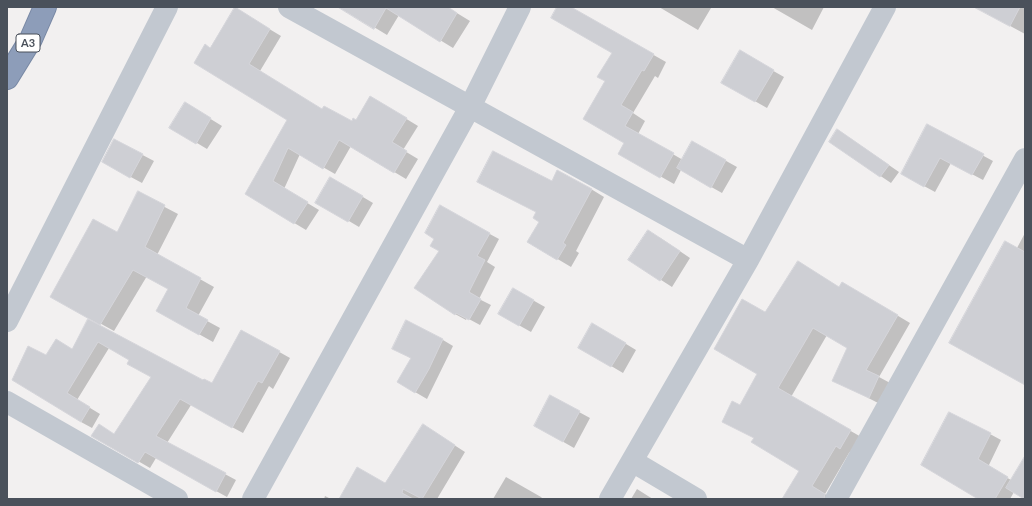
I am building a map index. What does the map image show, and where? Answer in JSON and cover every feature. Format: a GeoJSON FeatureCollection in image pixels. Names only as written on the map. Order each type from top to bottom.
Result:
{"type":"FeatureCollection","features":[{"type":"Feature","properties":{"kind":"highway","name":"A3"},"geometry":{"type":"LineString","coordinates":[[7,78],[31,39],[46,7]]}},
{"type":"Feature","properties":{"kind":"street"},"geometry":{"type":"LineString","coordinates":[[7,321],[168,7]]}},
{"type":"Feature","properties":{"kind":"street"},"geometry":{"type":"LineString","coordinates":[[289,7],[748,260]]}},
{"type":"Feature","properties":{"kind":"street"},"geometry":{"type":"LineString","coordinates":[[253,499],[470,106],[520,7]]}},
{"type":"Feature","properties":{"kind":"street"},"geometry":{"type":"LineString","coordinates":[[610,499],[748,260],[885,7]]}},
{"type":"Feature","properties":{"kind":"street"},"geometry":{"type":"LineString","coordinates":[[836,499],[1025,159]]}},
{"type":"Feature","properties":{"kind":"street"},"geometry":{"type":"LineString","coordinates":[[7,402],[177,499]]}},
{"type":"Feature","properties":{"kind":"street"},"geometry":{"type":"LineString","coordinates":[[632,461],[696,499]]}},
{"type":"Feature","properties":{"kind":"building"},"geometry":{"type":"Polygon","coordinates":[[[235,7],[270,29],[249,64],[322,109],[324,106],[352,121],[353,118],[356,120],[370,96],[407,118],[392,142],[407,151],[394,173],[339,140],[323,169],[288,148],[273,181],[308,202],[294,224],[245,194],[287,120],[194,63],[205,44],[210,48],[235,7]]]}},
{"type":"Feature","properties":{"kind":"building"},"geometry":{"type":"Polygon","coordinates":[[[338,7],[448,7],[457,13],[440,42],[386,8],[374,29],[338,7]]]}},
{"type":"Feature","properties":{"kind":"building"},"geometry":{"type":"Polygon","coordinates":[[[557,7],[571,7],[654,54],[644,71],[642,70],[621,105],[633,112],[625,126],[674,153],[660,178],[618,154],[624,143],[583,119],[605,81],[597,77],[612,53],[551,18],[557,7]]]}},
{"type":"Feature","properties":{"kind":"building"},"geometry":{"type":"Polygon","coordinates":[[[974,7],[1020,7],[1010,26],[974,7]]]}},
{"type":"Feature","properties":{"kind":"building"},"geometry":{"type":"Polygon","coordinates":[[[740,50],[774,70],[755,102],[721,83],[740,50]]]}},
{"type":"Feature","properties":{"kind":"building"},"geometry":{"type":"Polygon","coordinates":[[[185,102],[211,118],[196,144],[169,128],[185,102]]]}},
{"type":"Feature","properties":{"kind":"building"},"geometry":{"type":"Polygon","coordinates":[[[927,124],[984,154],[972,175],[940,158],[924,187],[901,174],[927,124]]]}},
{"type":"Feature","properties":{"kind":"building"},"geometry":{"type":"Polygon","coordinates":[[[837,129],[889,165],[880,177],[829,142],[837,129]]]}},
{"type":"Feature","properties":{"kind":"building"},"geometry":{"type":"Polygon","coordinates":[[[114,139],[143,154],[130,178],[102,162],[114,139]]]}},
{"type":"Feature","properties":{"kind":"building"},"geometry":{"type":"Polygon","coordinates":[[[692,141],[726,160],[711,188],[677,168],[692,141]]]}},
{"type":"Feature","properties":{"kind":"building"},"geometry":{"type":"Polygon","coordinates":[[[493,151],[552,181],[557,170],[592,189],[563,243],[566,245],[557,260],[527,242],[539,222],[533,218],[536,212],[477,182],[493,151]]]}},
{"type":"Feature","properties":{"kind":"building"},"geometry":{"type":"Polygon","coordinates":[[[330,177],[363,196],[348,222],[315,203],[330,177]]]}},
{"type":"Feature","properties":{"kind":"building"},"geometry":{"type":"Polygon","coordinates":[[[138,191],[165,205],[145,247],[201,278],[186,308],[208,320],[199,335],[156,311],[168,289],[133,270],[100,325],[50,297],[93,219],[117,232],[138,191]]]}},
{"type":"Feature","properties":{"kind":"building"},"geometry":{"type":"Polygon","coordinates":[[[440,205],[490,233],[477,256],[485,260],[469,292],[481,299],[469,320],[456,313],[455,315],[414,288],[439,251],[430,246],[434,239],[425,233],[440,205]]]}},
{"type":"Feature","properties":{"kind":"building"},"geometry":{"type":"Polygon","coordinates":[[[648,230],[680,251],[660,281],[628,260],[648,230]]]}},
{"type":"Feature","properties":{"kind":"building"},"geometry":{"type":"Polygon","coordinates":[[[1005,241],[1025,252],[1025,385],[949,343],[1005,241]]]}},
{"type":"Feature","properties":{"kind":"building"},"geometry":{"type":"Polygon","coordinates":[[[798,261],[839,287],[842,282],[898,315],[866,370],[879,376],[869,398],[832,381],[847,348],[813,328],[778,388],[851,430],[840,449],[836,446],[812,486],[825,494],[824,499],[782,499],[799,471],[751,442],[754,438],[722,422],[732,401],[740,405],[757,374],[714,349],[742,299],[765,312],[798,261]]]}},
{"type":"Feature","properties":{"kind":"building"},"geometry":{"type":"Polygon","coordinates":[[[513,288],[534,300],[519,326],[498,314],[513,288]]]}},
{"type":"Feature","properties":{"kind":"building"},"geometry":{"type":"Polygon","coordinates":[[[88,319],[203,380],[204,379],[212,383],[241,330],[280,351],[262,383],[258,381],[232,428],[180,399],[156,436],[226,473],[216,492],[145,452],[138,463],[91,436],[99,424],[114,434],[151,377],[127,364],[129,360],[98,342],[67,393],[90,407],[81,422],[12,380],[28,346],[46,355],[56,339],[72,349],[88,319]]]}},
{"type":"Feature","properties":{"kind":"building"},"geometry":{"type":"Polygon","coordinates":[[[406,320],[443,339],[429,369],[415,393],[397,382],[411,358],[392,349],[406,320]]]}},
{"type":"Feature","properties":{"kind":"building"},"geometry":{"type":"Polygon","coordinates":[[[592,323],[626,343],[611,367],[578,348],[592,323]]]}},
{"type":"Feature","properties":{"kind":"building"},"geometry":{"type":"Polygon","coordinates":[[[550,395],[580,411],[563,442],[534,426],[550,395]]]}},
{"type":"Feature","properties":{"kind":"building"},"geometry":{"type":"Polygon","coordinates":[[[949,412],[991,433],[978,459],[1008,477],[995,499],[978,499],[921,465],[949,412]]]}},
{"type":"Feature","properties":{"kind":"building"},"geometry":{"type":"Polygon","coordinates":[[[423,424],[455,445],[422,499],[403,489],[402,493],[413,499],[339,499],[357,467],[385,483],[423,424]]]}},
{"type":"Feature","properties":{"kind":"building"},"geometry":{"type":"Polygon","coordinates":[[[1025,456],[1025,499],[1024,499],[1006,488],[1025,456]]]}}]}
